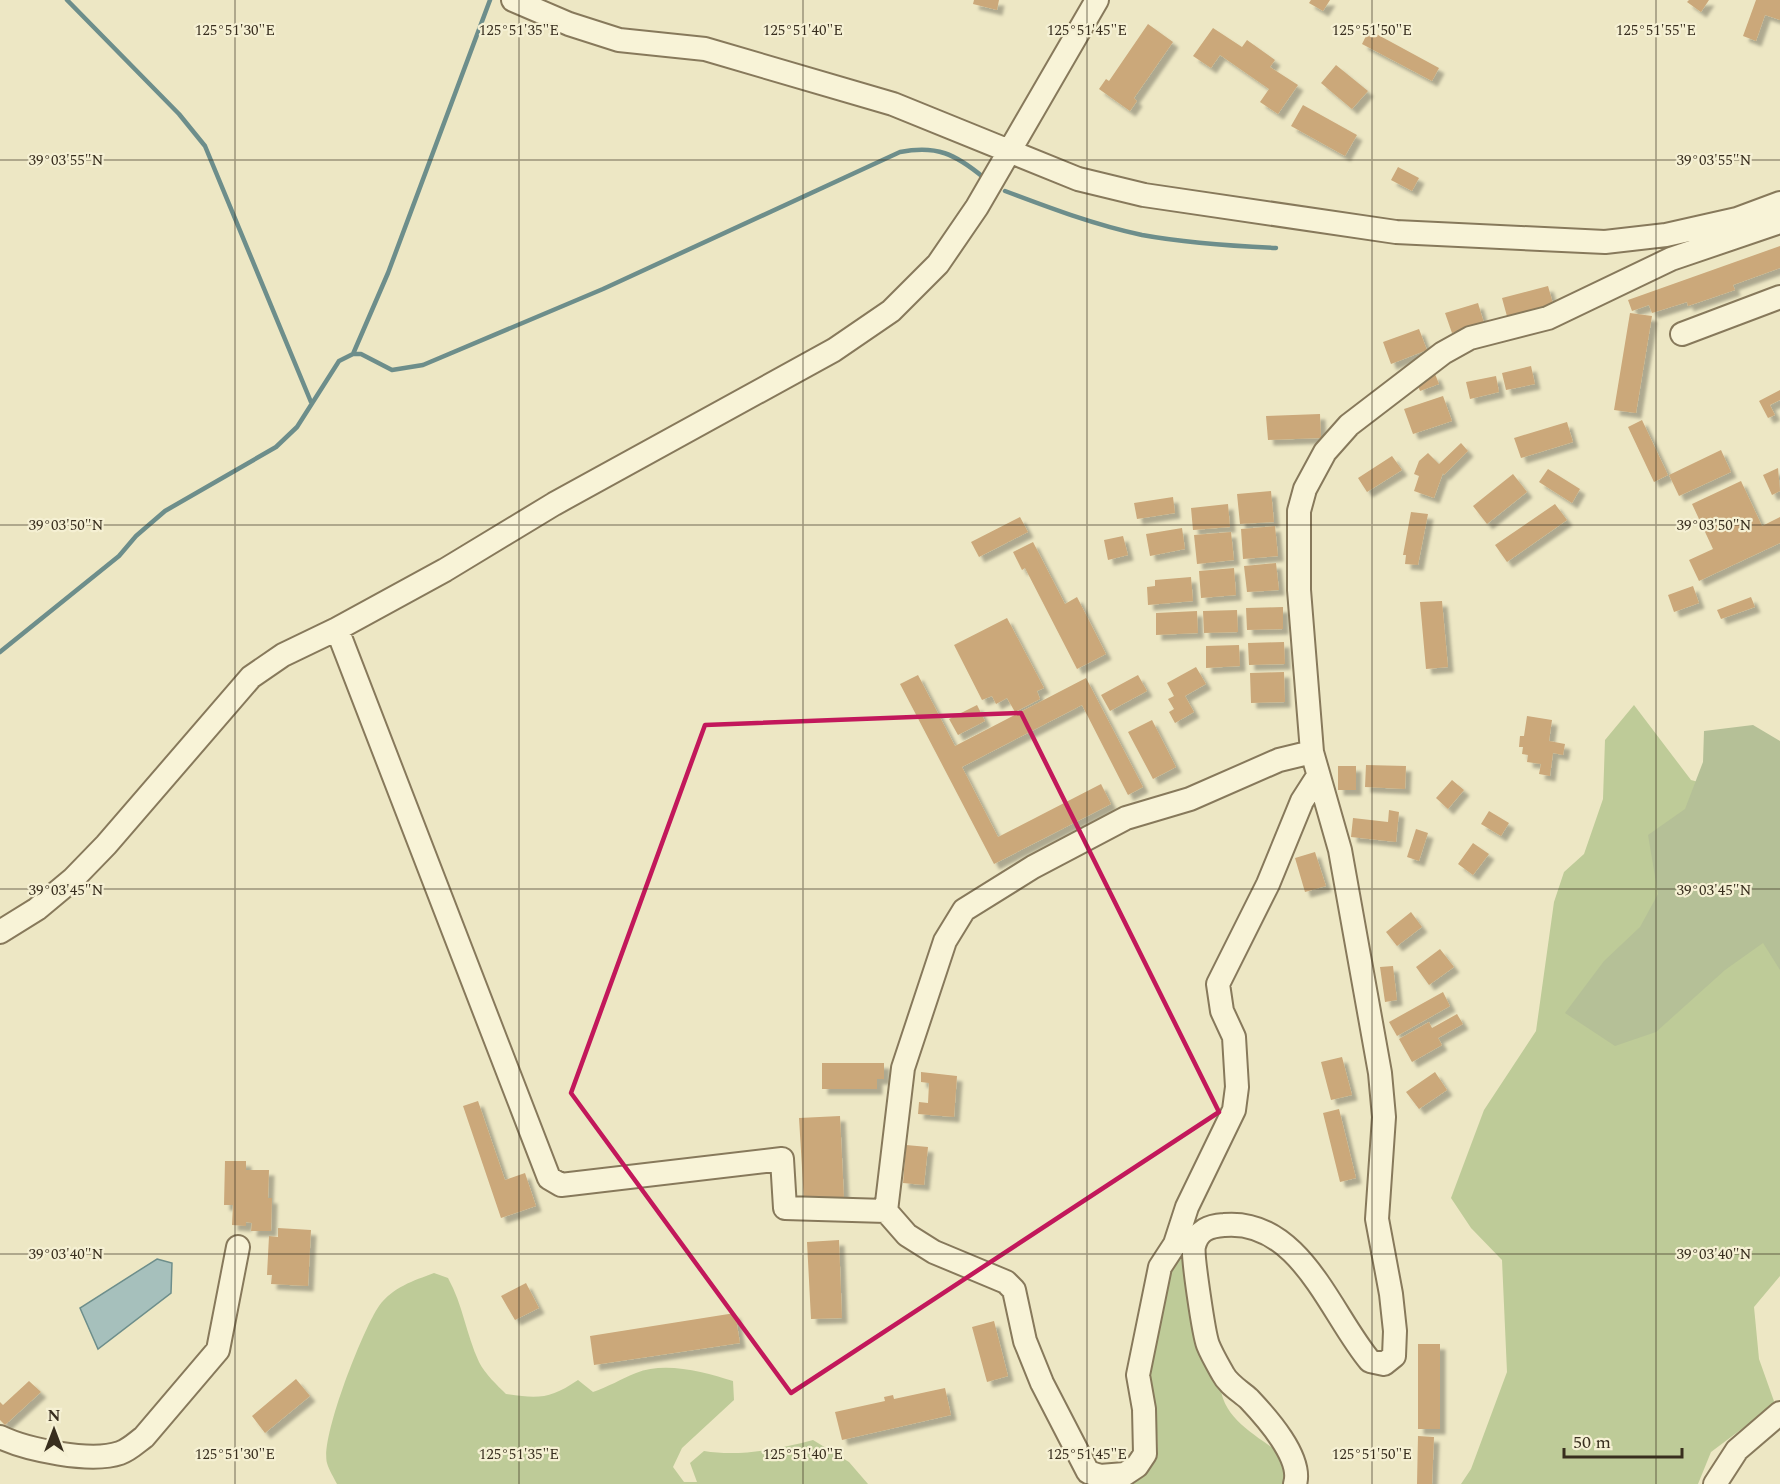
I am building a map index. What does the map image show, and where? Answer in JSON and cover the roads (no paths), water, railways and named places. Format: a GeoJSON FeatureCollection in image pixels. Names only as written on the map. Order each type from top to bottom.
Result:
{"type":"FeatureCollection","features":[{"type":"Feature","properties":{"kind":"street"},"geometry":{"type":"LineString","coordinates":[[513,0],[569,24],[618,40],[705,49],[774,67],[893,104],[1012,150],[1078,179],[1144,195],[1396,232],[1605,242],[1678,232],[1737,219],[1780,203]]}},
{"type":"Feature","properties":{"kind":"street"},"geometry":{"type":"LineString","coordinates":[[0,932],[38,909],[73,879],[106,845],[250,677],[283,655],[337,629],[445,570],[554,504],[834,350],[891,311],[938,264],[1012,150],[1097,0]]}},
{"type":"Feature","properties":{"kind":"street"},"geometry":{"type":"LineString","coordinates":[[1295,1484],[1296,1464],[1276,1430],[1224,1377],[1208,1344],[1193,1248],[1201,1232],[1210,1226],[1229,1224],[1257,1230],[1286,1246],[1311,1271],[1357,1346],[1370,1361],[1384,1364],[1394,1356],[1395,1331],[1391,1294],[1377,1219],[1384,1117],[1380,1073],[1360,950],[1340,850],[1312,752],[1299,590],[1299,511],[1305,489],[1325,452],[1348,425],[1443,352],[1470,338],[1548,318],[1671,259],[1780,222]]}},
{"type":"Feature","properties":{"kind":"street"},"geometry":{"type":"LineString","coordinates":[[1682,334],[1780,297]]}},
{"type":"Feature","properties":{"kind":"street"},"geometry":{"type":"LineString","coordinates":[[337,629],[549,1178],[561,1185],[782,1159],[785,1208],[886,1211],[907,1235],[934,1252],[1006,1282],[1014,1290],[1025,1341],[1033,1362],[1088,1472],[1100,1476],[1125,1474],[1137,1466],[1144,1454],[1146,1433],[1138,1375],[1160,1267],[1175,1244],[1187,1207],[1234,1110],[1238,1087],[1234,1037],[1222,1011],[1218,984],[1268,884],[1302,801],[1318,776]]}},
{"type":"Feature","properties":{"kind":"street"},"geometry":{"type":"LineString","coordinates":[[886,1211],[903,1068],[945,941],[964,910],[1033,867],[1126,818],[1190,799],[1279,760],[1312,752]]}},
{"type":"Feature","properties":{"kind":"street"},"geometry":{"type":"LineString","coordinates":[[0,1437],[16,1445],[101,1456],[120,1453],[133,1446],[144,1437],[218,1350],[238,1247]]}},
{"type":"Feature","properties":{"kind":"street"},"geometry":{"type":"LineString","coordinates":[[1715,1484],[1737,1450],[1780,1413]]}},
{"type":"Feature","properties":{"kind":"water"},"geometry":{"type":"Polygon","coordinates":[[[157,1259],[172,1263],[171,1293],[98,1349],[80,1308],[157,1259]]]}},
{"type":"Feature","properties":{"kind":"waterway"},"geometry":{"type":"LineString","coordinates":[[67,0],[179,114],[205,146],[311,402]]}},
{"type":"Feature","properties":{"kind":"waterway"},"geometry":{"type":"LineString","coordinates":[[353,354],[388,273],[490,0]]}},
{"type":"Feature","properties":{"kind":"waterway"},"geometry":{"type":"LineString","coordinates":[[0,652],[119,556],[136,536],[165,511],[276,447],[297,427],[339,361],[353,354],[361,354],[392,370],[423,365],[603,289],[900,152],[925,150],[945,153],[963,162],[983,177]]}},
{"type":"Feature","properties":{"kind":"waterway"},"geometry":{"type":"LineString","coordinates":[[1005,191],[1090,221],[1142,235],[1209,244],[1276,248]]}}]}
